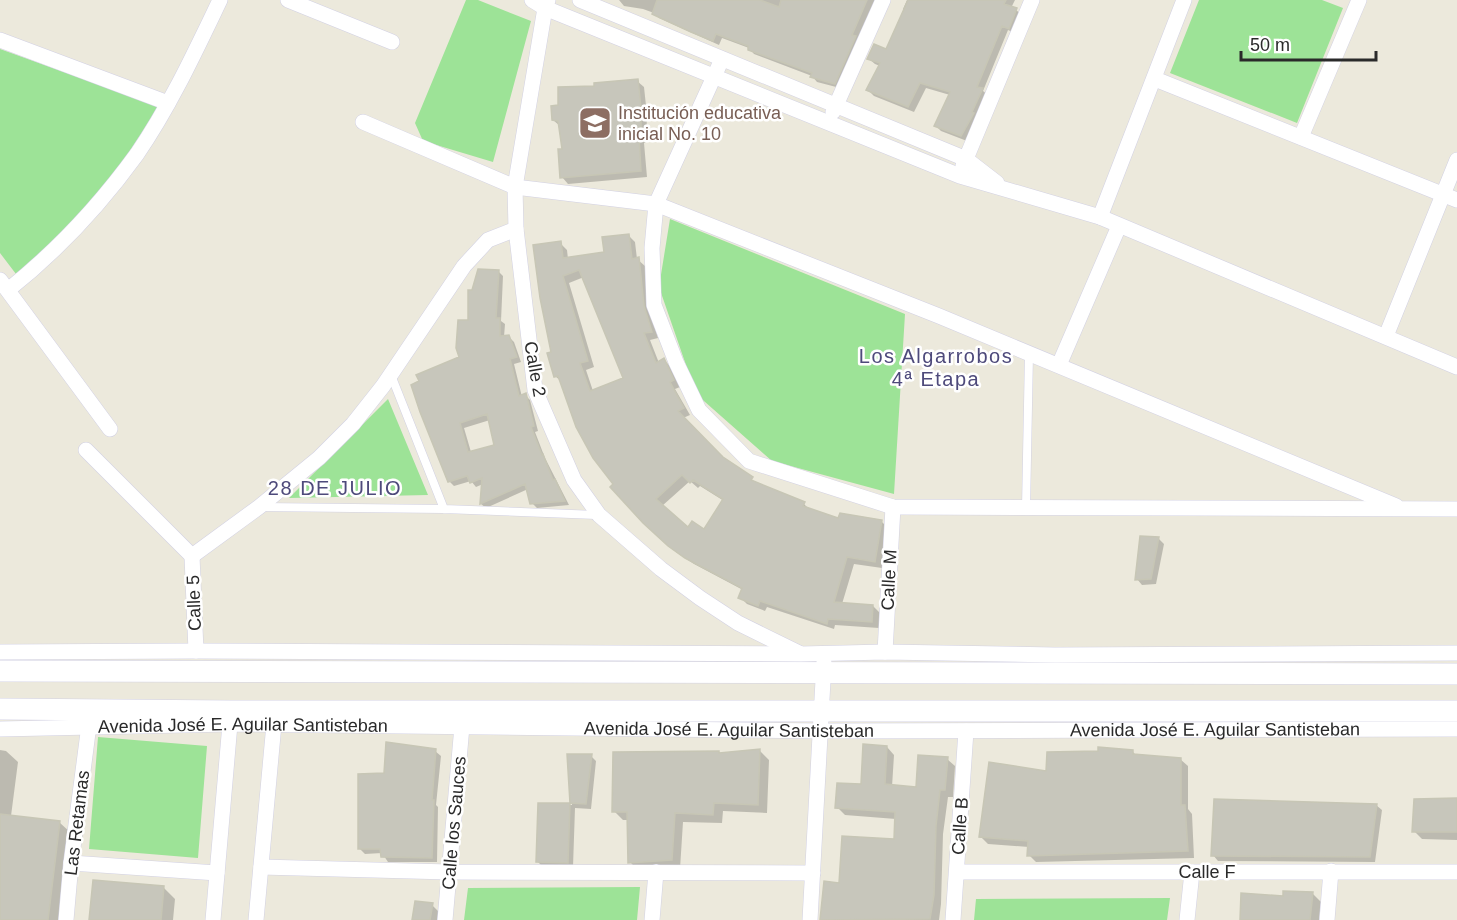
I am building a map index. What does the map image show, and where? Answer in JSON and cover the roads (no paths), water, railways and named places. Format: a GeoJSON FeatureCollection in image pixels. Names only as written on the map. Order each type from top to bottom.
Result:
{"type":"FeatureCollection","features":[{"type":"Feature","properties":{"kind":"main road"},"geometry":{"type":"LineString","coordinates":[[0,671],[824,663],[1457,674]]}},
{"type":"Feature","properties":{"kind":"main road","name":"Avenida José E. Aguilar Santisteban"},"geometry":{"type":"LineString","coordinates":[[0,709],[1457,711]]}},
{"type":"Feature","properties":{"kind":"street"},"geometry":{"type":"LineString","coordinates":[[110,429],[4,285],[37,267],[64,242],[105,195],[137,153],[168,103],[220,0]]}},
{"type":"Feature","properties":{"kind":"street"},"geometry":{"type":"LineString","coordinates":[[288,0],[392,42]]}},
{"type":"Feature","properties":{"kind":"street"},"geometry":{"type":"LineString","coordinates":[[580,0],[966,159],[1005,189]]}},
{"type":"Feature","properties":{"kind":"street"},"geometry":{"type":"LineString","coordinates":[[828,123],[883,0]]}},
{"type":"Feature","properties":{"kind":"street"},"geometry":{"type":"LineString","coordinates":[[960,176],[1032,0]]}},
{"type":"Feature","properties":{"kind":"street"},"geometry":{"type":"LineString","coordinates":[[1100,218],[1184,0]]}},
{"type":"Feature","properties":{"kind":"street"},"geometry":{"type":"LineString","coordinates":[[1301,137],[1359,0]]}},
{"type":"Feature","properties":{"kind":"street"},"geometry":{"type":"LineString","coordinates":[[542,3],[960,176],[1100,218],[1457,367]]}},
{"type":"Feature","properties":{"kind":"street","name":"Calle 2"},"geometry":{"type":"LineString","coordinates":[[542,3],[515,187],[516,229],[535,390],[574,480],[599,515],[661,569],[700,598],[738,623],[801,654]]}},
{"type":"Feature","properties":{"kind":"street"},"geometry":{"type":"LineString","coordinates":[[0,40],[168,103]]}},
{"type":"Feature","properties":{"kind":"street"},"geometry":{"type":"LineString","coordinates":[[722,59],[656,204],[652,248],[654,305],[676,362],[699,410],[749,461],[893,507],[1457,509]]}},
{"type":"Feature","properties":{"kind":"street"},"geometry":{"type":"LineString","coordinates":[[1155,79],[1450,197]]}},
{"type":"Feature","properties":{"kind":"street"},"geometry":{"type":"LineString","coordinates":[[363,122],[515,187],[656,204],[1029,352],[1405,509]]}},
{"type":"Feature","properties":{"kind":"street"},"geometry":{"type":"LineString","coordinates":[[1386,336],[1450,197],[1457,160]]}},
{"type":"Feature","properties":{"kind":"street"},"geometry":{"type":"LineString","coordinates":[[1059,365],[1119,226]]}},
{"type":"Feature","properties":{"kind":"street"},"geometry":{"type":"LineString","coordinates":[[86,450],[192,556],[259,507],[319,458],[344,433],[391,374],[464,266],[488,240],[516,229]]}},
{"type":"Feature","properties":{"kind":"street","name":"Calle M"},"geometry":{"type":"LineString","coordinates":[[885,652],[893,507]]}},
{"type":"Feature","properties":{"kind":"street","name":"Calle 5"},"geometry":{"type":"LineString","coordinates":[[192,556],[196,651]]}},
{"type":"Feature","properties":{"kind":"street"},"geometry":{"type":"LineString","coordinates":[[0,652],[801,654],[824,663],[885,652],[1055,655],[1457,653]]}},
{"type":"Feature","properties":{"kind":"street"},"geometry":{"type":"LineString","coordinates":[[810,920],[824,663]]}},
{"type":"Feature","properties":{"kind":"street"},"geometry":{"type":"LineString","coordinates":[[213,920],[230,724]]}},
{"type":"Feature","properties":{"kind":"street","name":"Avenida José E. Aguilar Santisteban"},"geometry":{"type":"LineString","coordinates":[[0,729],[230,724],[822,731],[1457,729]]}},
{"type":"Feature","properties":{"kind":"street"},"geometry":{"type":"LineString","coordinates":[[256,920],[274,724]]}},
{"type":"Feature","properties":{"kind":"street","name":"Las Retamas"},"geometry":{"type":"LineString","coordinates":[[66,920],[89,726]]}},
{"type":"Feature","properties":{"kind":"street","name":"Calle los Sauces"},"geometry":{"type":"LineString","coordinates":[[445,920],[462,726]]}},
{"type":"Feature","properties":{"kind":"street","name":"Calle B"},"geometry":{"type":"LineString","coordinates":[[953,920],[966,731]]}},
{"type":"Feature","properties":{"kind":"street"},"geometry":{"type":"LineString","coordinates":[[71,863],[217,873]]}},
{"type":"Feature","properties":{"kind":"street"},"geometry":{"type":"LineString","coordinates":[[261,867],[449,872],[813,873]]}},
{"type":"Feature","properties":{"kind":"street"},"geometry":{"type":"LineString","coordinates":[[1327,920],[1331,871]]}},
{"type":"Feature","properties":{"kind":"street"},"geometry":{"type":"LineString","coordinates":[[652,920],[656,872]]}},
{"type":"Feature","properties":{"kind":"street","name":"Calle F"},"geometry":{"type":"LineString","coordinates":[[957,872],[1457,872]]}},
{"type":"Feature","properties":{"kind":"street"},"geometry":{"type":"LineString","coordinates":[[1187,920],[1192,872]]}},
{"type":"Feature","properties":{"kind":"lane"},"geometry":{"type":"LineString","coordinates":[[1026,508],[1029,352]]}},
{"type":"Feature","properties":{"kind":"lane"},"geometry":{"type":"LineString","coordinates":[[391,374],[444,509]]}},
{"type":"Feature","properties":{"kind":"lane"},"geometry":{"type":"LineString","coordinates":[[259,507],[444,509],[599,515]]}},
{"type":"Feature","properties":{"kind":"place","name":"Institución educativa inicial No. 10"},"geometry":{"type":"Point","coordinates":[595,123]}},
{"type":"Feature","properties":{"kind":"district","name":"Los Algarrobos 4ª Etapa"},"geometry":{"type":"Point","coordinates":[936,368]}},
{"type":"Feature","properties":{"kind":"district","name":"28 DE JULIO"},"geometry":{"type":"Point","coordinates":[335,488]}}]}
